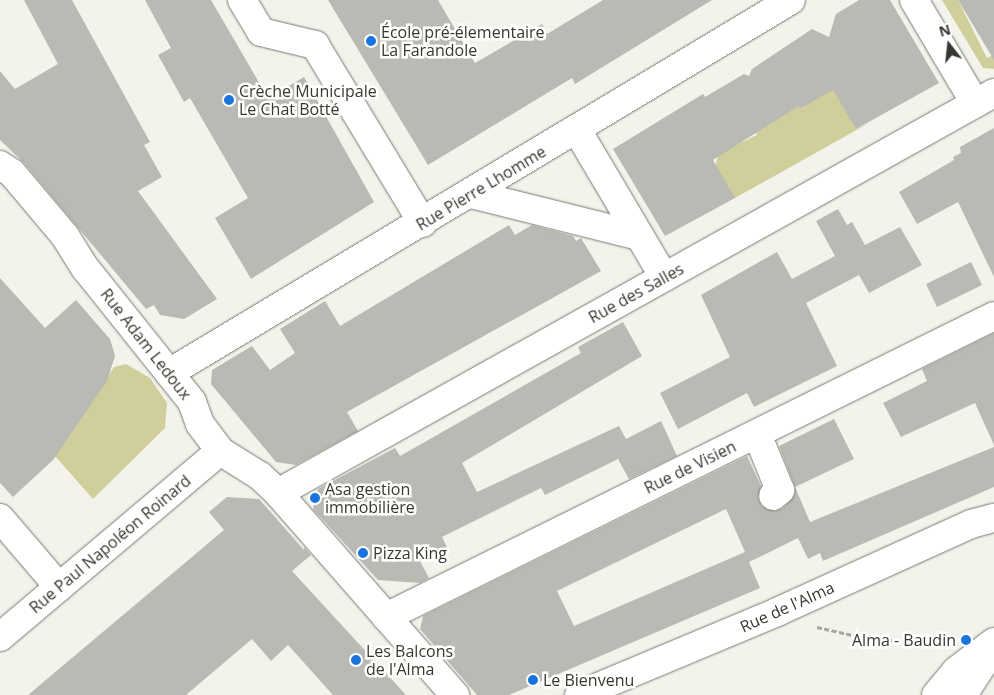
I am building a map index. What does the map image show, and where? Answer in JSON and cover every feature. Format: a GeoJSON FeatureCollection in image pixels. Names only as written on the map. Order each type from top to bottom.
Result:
{"type":"FeatureCollection","features":[{"type":"Feature","properties":{"kind":"street"},"geometry":{"type":"LineString","coordinates":[[242,0],[261,32],[315,45],[417,226]]}},
{"type":"Feature","properties":{"kind":"street","name":"Rue Pierre Lhomme"},"geometry":{"type":"LineString","coordinates":[[169,373],[471,194],[791,0]]}},
{"type":"Feature","properties":{"kind":"street"},"geometry":{"type":"LineString","coordinates":[[914,0],[985,98]]}},
{"type":"Feature","properties":{"kind":"street","name":"Rue des Salles"},"geometry":{"type":"LineString","coordinates":[[278,492],[985,98]]}},
{"type":"Feature","properties":{"kind":"street"},"geometry":{"type":"LineString","coordinates":[[577,130],[664,277]]}},
{"type":"Feature","properties":{"kind":"street","name":"Rue Adam Ledoux"},"geometry":{"type":"LineString","coordinates":[[0,165],[12,173],[64,236],[86,269],[192,402],[200,424],[220,451],[260,476],[278,492],[455,695]]}},
{"type":"Feature","properties":{"kind":"street"},"geometry":{"type":"LineString","coordinates":[[471,194],[639,236]]}},
{"type":"Feature","properties":{"kind":"street","name":"Rue de Visien"},"geometry":{"type":"LineString","coordinates":[[386,617],[994,316]]}},
{"type":"Feature","properties":{"kind":"street"},"geometry":{"type":"LineString","coordinates":[[757,434],[780,490],[773,496]]}},
{"type":"Feature","properties":{"kind":"street","name":"Rue Paul Napoléon Roinard"},"geometry":{"type":"LineString","coordinates":[[0,637],[220,451]]}},
{"type":"Feature","properties":{"kind":"street"},"geometry":{"type":"LineString","coordinates":[[0,518],[60,587]]}},
{"type":"Feature","properties":{"kind":"street","name":"Rue de l'Alma"},"geometry":{"type":"LineString","coordinates":[[580,695],[777,612],[971,524],[994,518]]}},
{"type":"Feature","properties":{"kind":"street"},"geometry":{"type":"LineString","coordinates":[[936,695],[956,670],[994,642]]}},
{"type":"Feature","properties":{"kind":"street"},"geometry":{"type":"LineString","coordinates":[[963,695],[994,647]]}},
{"type":"Feature","properties":{"kind":"path"},"geometry":{"type":"LineString","coordinates":[[777,612],[836,633],[911,642],[955,640]]}},
{"type":"Feature","properties":{"kind":"shaded area"},"geometry":{"type":"Polygon","coordinates":[[[942,0],[958,0],[987,58],[994,54],[994,69],[983,68],[942,0]]]}},
{"type":"Feature","properties":{"kind":"shaded area"},"geometry":{"type":"Polygon","coordinates":[[[834,85],[856,129],[869,123],[735,198],[714,169],[719,153],[757,135],[756,132],[799,106],[801,109],[834,85]]]}},
{"type":"Feature","properties":{"kind":"shaded area"},"geometry":{"type":"Polygon","coordinates":[[[126,364],[150,378],[167,403],[165,428],[93,499],[55,456],[114,367],[126,364]]]}},
{"type":"Feature","properties":{"kind":"building"},"geometry":{"type":"Polygon","coordinates":[[[24,0],[72,0],[150,142],[144,145],[162,177],[138,191],[217,299],[184,319],[160,315],[154,305],[146,309],[24,163],[0,140],[0,71],[15,89],[58,64],[24,0]]]}},
{"type":"Feature","properties":{"kind":"building"},"geometry":{"type":"Polygon","coordinates":[[[145,0],[211,0],[268,98],[304,77],[374,202],[251,279],[215,218],[248,198],[190,98],[184,102],[158,55],[171,48],[145,0]]]}},
{"type":"Feature","properties":{"kind":"building"},"geometry":{"type":"Polygon","coordinates":[[[328,0],[438,0],[475,63],[542,24],[547,34],[603,0],[712,0],[575,84],[572,78],[428,165],[328,0]]]}},
{"type":"Feature","properties":{"kind":"building"},"geometry":{"type":"Polygon","coordinates":[[[859,0],[890,0],[939,83],[856,129],[833,90],[800,109],[799,106],[713,160],[735,198],[665,236],[613,149],[703,94],[705,97],[744,74],[749,76],[752,69],[812,29],[829,37],[836,14],[859,0]]]}},
{"type":"Feature","properties":{"kind":"building"},"geometry":{"type":"Polygon","coordinates":[[[958,0],[994,0],[994,60],[958,0]]]}},
{"type":"Feature","properties":{"kind":"building"},"geometry":{"type":"Polygon","coordinates":[[[994,128],[994,277],[958,202],[917,224],[899,192],[954,160],[953,157],[961,153],[960,147],[994,128]]]}},
{"type":"Feature","properties":{"kind":"building"},"geometry":{"type":"Polygon","coordinates":[[[838,209],[847,225],[852,222],[865,245],[900,227],[922,265],[869,293],[859,275],[806,303],[837,366],[754,407],[747,393],[678,429],[660,393],[730,357],[701,295],[777,252],[792,279],[835,256],[816,221],[838,209]]]}},
{"type":"Feature","properties":{"kind":"building"},"geometry":{"type":"Polygon","coordinates":[[[509,225],[515,235],[532,225],[573,236],[576,241],[581,238],[601,271],[347,412],[358,431],[296,465],[276,462],[211,384],[212,370],[252,346],[270,370],[295,353],[280,329],[325,301],[340,326],[509,225]]]}},
{"type":"Feature","properties":{"kind":"building"},"geometry":{"type":"Polygon","coordinates":[[[971,262],[982,285],[937,307],[926,284],[971,262]]]}},
{"type":"Feature","properties":{"kind":"building"},"geometry":{"type":"Polygon","coordinates":[[[0,278],[45,328],[76,300],[110,339],[115,356],[107,381],[53,460],[13,497],[0,483],[0,278]]]}},
{"type":"Feature","properties":{"kind":"building"},"geometry":{"type":"Polygon","coordinates":[[[623,322],[642,356],[462,463],[477,492],[619,426],[626,439],[661,421],[677,456],[629,479],[618,459],[545,495],[541,488],[442,537],[447,547],[420,561],[429,578],[420,583],[378,580],[313,509],[318,489],[395,448],[400,456],[581,353],[578,347],[623,322]]]}},
{"type":"Feature","properties":{"kind":"building"},"geometry":{"type":"Polygon","coordinates":[[[994,333],[994,445],[975,403],[901,437],[883,403],[927,381],[922,369],[994,333]]]}},
{"type":"Feature","properties":{"kind":"building"},"geometry":{"type":"Polygon","coordinates":[[[834,419],[854,459],[795,487],[779,446],[834,419]]]}},
{"type":"Feature","properties":{"kind":"building"},"geometry":{"type":"Polygon","coordinates":[[[994,447],[994,487],[823,561],[820,553],[808,559],[798,538],[749,562],[760,588],[509,695],[477,695],[420,629],[423,616],[747,456],[761,486],[758,498],[762,506],[775,511],[783,508],[795,494],[795,487],[810,522],[994,447]],[[726,509],[557,591],[574,626],[745,552],[726,509]]]}},
{"type":"Feature","properties":{"kind":"building"},"geometry":{"type":"Polygon","coordinates":[[[227,497],[259,499],[304,550],[304,547],[311,555],[292,571],[406,695],[333,695],[288,645],[271,661],[252,639],[186,695],[28,695],[224,530],[209,512],[227,497]]]}},
{"type":"Feature","properties":{"kind":"place","name":"École pré-élementaire La Farandole"},"geometry":{"type":"Point","coordinates":[371,41]}},
{"type":"Feature","properties":{"kind":"place","name":"Crèche Municipale Le Chat Botté"},"geometry":{"type":"Point","coordinates":[229,100]}},
{"type":"Feature","properties":{"kind":"place","name":"Asa gestion immobilière"},"geometry":{"type":"Point","coordinates":[315,498]}},
{"type":"Feature","properties":{"kind":"place","name":"Pizza King"},"geometry":{"type":"Point","coordinates":[363,553]}},
{"type":"Feature","properties":{"kind":"place","name":"Alma - Baudin"},"geometry":{"type":"Point","coordinates":[966,640]}},
{"type":"Feature","properties":{"kind":"place","name":"Les Balcons de l'Alma"},"geometry":{"type":"Point","coordinates":[356,660]}},
{"type":"Feature","properties":{"kind":"place","name":"Le Bienvenu"},"geometry":{"type":"Point","coordinates":[533,680]}}]}
